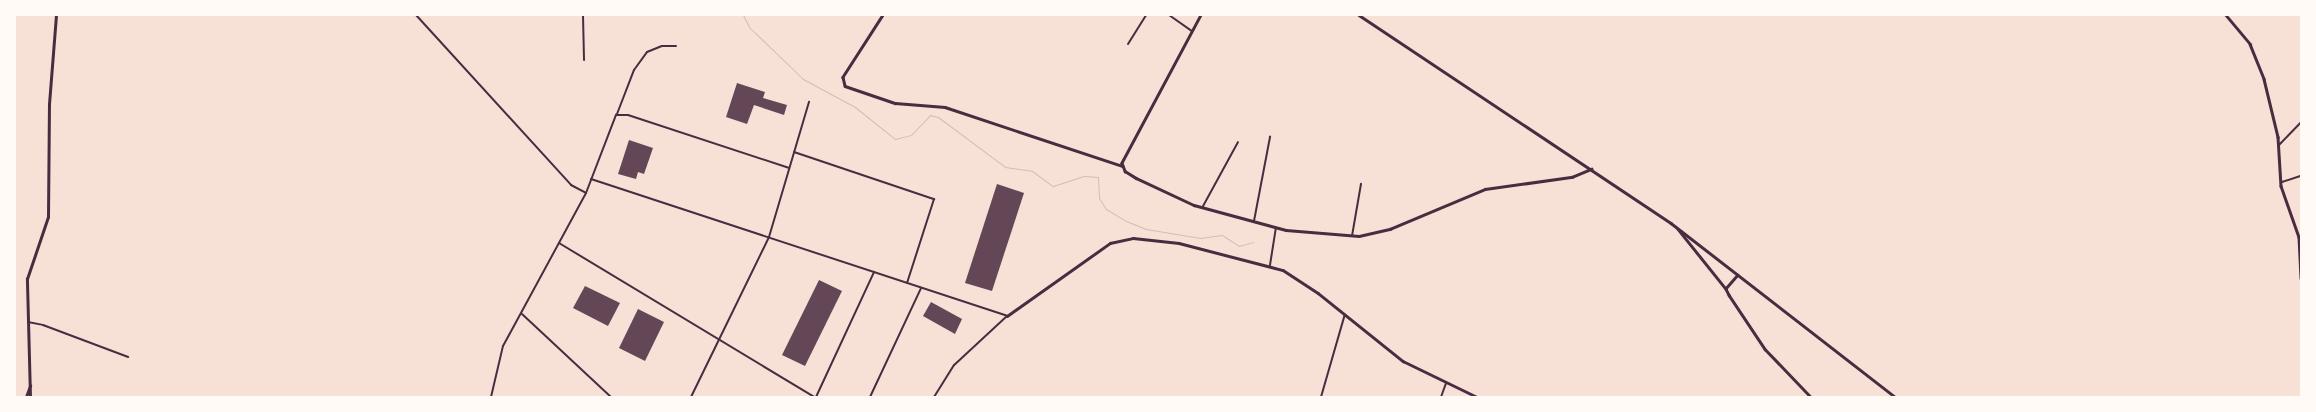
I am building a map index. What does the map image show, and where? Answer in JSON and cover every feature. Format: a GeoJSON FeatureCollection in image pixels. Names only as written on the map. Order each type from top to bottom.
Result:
{"type":"FeatureCollection","features":[{"type":"Feature","properties":{"kind":"street"},"geometry":{"type":"LineString","coordinates":[[30,397],[28,274],[48,217],[49,104],[56,15]]}},
{"type":"Feature","properties":{"kind":"street"},"geometry":{"type":"LineString","coordinates":[[416,15],[571,185],[586,194]]}},
{"type":"Feature","properties":{"kind":"street"},"geometry":{"type":"LineString","coordinates":[[582,15],[584,60]]}},
{"type":"Feature","properties":{"kind":"street"},"geometry":{"type":"LineString","coordinates":[[883,15],[842,78],[844,86],[895,103],[945,107],[1122,166],[1139,180],[1202,208],[1276,228],[1352,236],[1390,229],[1486,189],[1572,177],[1590,169]]}},
{"type":"Feature","properties":{"kind":"street"},"geometry":{"type":"LineString","coordinates":[[1128,44],[1146,15]]}},
{"type":"Feature","properties":{"kind":"street"},"geometry":{"type":"LineString","coordinates":[[1169,15],[1192,31]]}},
{"type":"Feature","properties":{"kind":"street"},"geometry":{"type":"LineString","coordinates":[[1122,166],[1135,134],[1201,15]]}},
{"type":"Feature","properties":{"kind":"street"},"geometry":{"type":"LineString","coordinates":[[1358,15],[1677,228],[1895,397]]}},
{"type":"Feature","properties":{"kind":"street"},"geometry":{"type":"LineString","coordinates":[[2226,15],[2246,37],[2256,58],[2279,144],[2281,182],[2299,237],[2301,278]]}},
{"type":"Feature","properties":{"kind":"street"},"geometry":{"type":"LineString","coordinates":[[491,397],[497,362],[586,194],[634,70],[647,52],[662,46],[676,46]]}},
{"type":"Feature","properties":{"kind":"street"},"geometry":{"type":"LineString","coordinates":[[691,397],[769,238],[808,102]]}},
{"type":"Feature","properties":{"kind":"street"},"geometry":{"type":"LineString","coordinates":[[616,115],[628,116],[789,168]]}},
{"type":"Feature","properties":{"kind":"street"},"geometry":{"type":"LineString","coordinates":[[2279,144],[2301,122]]}},
{"type":"Feature","properties":{"kind":"street"},"geometry":{"type":"LineString","coordinates":[[1253,221],[1270,137]]}},
{"type":"Feature","properties":{"kind":"street"},"geometry":{"type":"LineString","coordinates":[[1202,208],[1238,142]]}},
{"type":"Feature","properties":{"kind":"street"},"geometry":{"type":"LineString","coordinates":[[794,152],[934,199],[907,283]]}},
{"type":"Feature","properties":{"kind":"street"},"geometry":{"type":"LineString","coordinates":[[2281,182],[2301,176]]}},
{"type":"Feature","properties":{"kind":"street"},"geometry":{"type":"LineString","coordinates":[[591,179],[1007,316]]}},
{"type":"Feature","properties":{"kind":"street"},"geometry":{"type":"LineString","coordinates":[[1352,236],[1361,184]]}},
{"type":"Feature","properties":{"kind":"street"},"geometry":{"type":"LineString","coordinates":[[1270,265],[1276,238],[1276,228]]}},
{"type":"Feature","properties":{"kind":"street"},"geometry":{"type":"LineString","coordinates":[[1677,228],[1726,289],[1765,349],[1811,397]]}},
{"type":"Feature","properties":{"kind":"street"},"geometry":{"type":"LineString","coordinates":[[934,397],[954,365],[1007,316],[1095,251],[1122,239],[1179,243],[1270,265],[1304,282],[1396,357],[1477,397]]}},
{"type":"Feature","properties":{"kind":"street"},"geometry":{"type":"LineString","coordinates":[[559,243],[815,397],[874,272]]}},
{"type":"Feature","properties":{"kind":"street"},"geometry":{"type":"LineString","coordinates":[[1726,289],[1738,275]]}},
{"type":"Feature","properties":{"kind":"street"},"geometry":{"type":"LineString","coordinates":[[870,397],[922,288]]}},
{"type":"Feature","properties":{"kind":"street"},"geometry":{"type":"LineString","coordinates":[[522,314],[611,397]]}},
{"type":"Feature","properties":{"kind":"street"},"geometry":{"type":"LineString","coordinates":[[1321,397],[1345,314]]}},
{"type":"Feature","properties":{"kind":"street"},"geometry":{"type":"LineString","coordinates":[[28,322],[43,325],[128,357]]}},
{"type":"Feature","properties":{"kind":"street"},"geometry":{"type":"LineString","coordinates":[[26,397],[31,383]]}},
{"type":"Feature","properties":{"kind":"street"},"geometry":{"type":"LineString","coordinates":[[1441,397],[1446,383]]}},
{"type":"Feature","properties":{"kind":"building"},"geometry":{"type":"Polygon","coordinates":[[[737,83],[765,92],[763,98],[787,105],[784,115],[754,105],[747,124],[726,117],[737,83]]]}},
{"type":"Feature","properties":{"kind":"building"},"geometry":{"type":"Polygon","coordinates":[[[629,140],[653,148],[644,174],[638,172],[636,179],[618,174],[629,140]]]}},
{"type":"Feature","properties":{"kind":"building"},"geometry":{"type":"Polygon","coordinates":[[[997,184],[1024,193],[992,291],[965,283],[997,184]]]}},
{"type":"Feature","properties":{"kind":"building"},"geometry":{"type":"Polygon","coordinates":[[[819,280],[842,291],[805,366],[782,355],[819,280]]]}},
{"type":"Feature","properties":{"kind":"building"},"geometry":{"type":"Polygon","coordinates":[[[585,286],[620,303],[608,326],[573,308],[585,286]]]}},
{"type":"Feature","properties":{"kind":"building"},"geometry":{"type":"Polygon","coordinates":[[[931,302],[962,319],[955,334],[923,316],[931,302]]]}},
{"type":"Feature","properties":{"kind":"building"},"geometry":{"type":"Polygon","coordinates":[[[638,309],[664,322],[645,361],[619,348],[638,309]]]}},
{"type":"Feature","properties":{"kind":"waterway"},"geometry":{"type":"LineString","coordinates":[[743,15],[749,27],[803,79],[855,107],[895,139],[911,135],[930,115],[938,117],[1005,167],[1032,171],[1053,186],[1084,176],[1098,177],[1099,198],[1106,209],[1126,221],[1146,229],[1200,238],[1222,235],[1239,246],[1253,242]]}}]}
